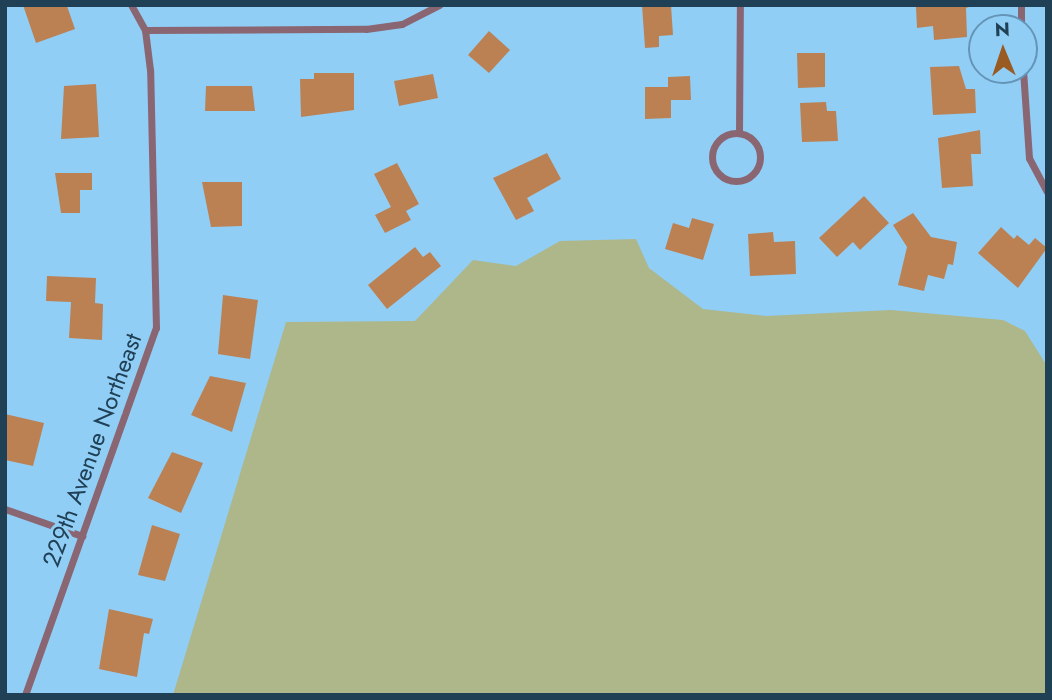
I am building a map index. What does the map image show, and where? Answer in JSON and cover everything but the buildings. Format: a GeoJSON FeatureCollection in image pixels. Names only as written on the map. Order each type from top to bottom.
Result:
{"type":"FeatureCollection","features":[{"type":"Feature","properties":{"kind":"street","name":"229th Avenue Northeast"},"geometry":{"type":"LineString","coordinates":[[25,695],[156,328],[145,30],[131,5]]}},
{"type":"Feature","properties":{"kind":"street"},"geometry":{"type":"LineString","coordinates":[[145,30],[366,29],[402,23],[439,5]]}},
{"type":"Feature","properties":{"kind":"street"},"geometry":{"type":"LineString","coordinates":[[739,133],[740,5]]}},
{"type":"Feature","properties":{"kind":"street"},"geometry":{"type":"LineString","coordinates":[[1024,84],[1029,158],[1047,192]]}},
{"type":"Feature","properties":{"kind":"street"},"geometry":{"type":"LineString","coordinates":[[739,133],[754,141],[759,164],[749,177],[733,181],[719,173],[712,158],[717,142],[739,133]]}},
{"type":"Feature","properties":{"kind":"street"},"geometry":{"type":"LineString","coordinates":[[5,509],[82,536]]}},
{"type":"Feature","properties":{"kind":"green space"},"geometry":{"type":"Polygon","coordinates":[[[636,239],[649,268],[703,309],[766,316],[891,310],[1003,320],[1025,331],[1047,366],[1047,695],[173,695],[286,322],[415,321],[473,260],[516,266],[560,241],[636,239]]]}}]}
